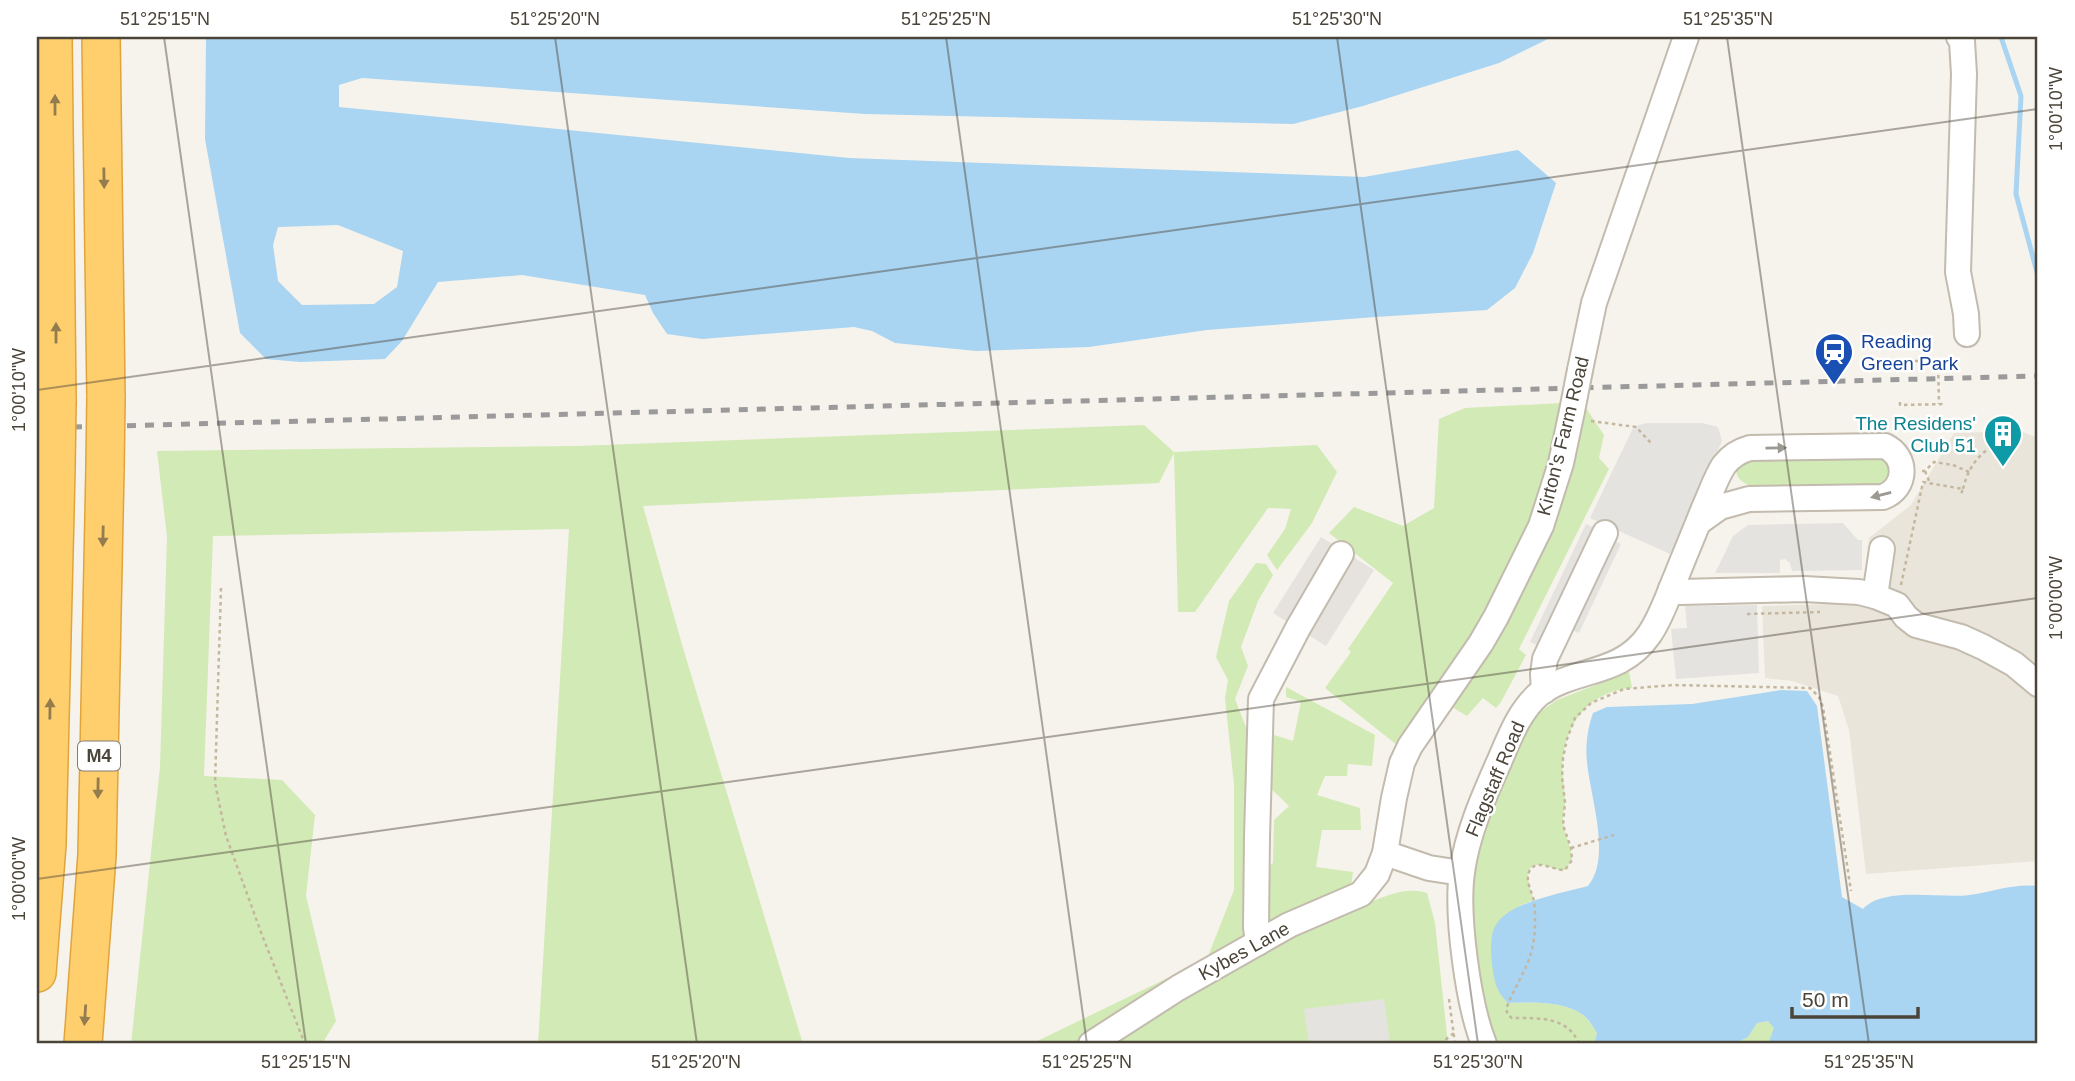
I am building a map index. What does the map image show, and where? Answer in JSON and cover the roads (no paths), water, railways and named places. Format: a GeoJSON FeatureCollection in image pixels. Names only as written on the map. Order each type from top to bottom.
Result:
{"type":"FeatureCollection","features":[{"type":"Feature","properties":{"kind":"highway","name":"M4"},"geometry":{"type":"LineString","coordinates":[[37,973],[47,844],[56,468],[53,37]]}},
{"type":"Feature","properties":{"kind":"highway","name":"M4"},"geometry":{"type":"LineString","coordinates":[[83,1044],[97,855],[105,468],[101,37]]}},
{"type":"Feature","properties":{"kind":"street","name":"Kirton's Farm Road"},"geometry":{"type":"LineString","coordinates":[[1385,853],[1402,763],[1410,746],[1481,643],[1541,526],[1561,463],[1594,303],[1686,37]]}},
{"type":"Feature","properties":{"kind":"street"},"geometry":{"type":"LineString","coordinates":[[1959,37],[1962,41],[1964,74],[1958,272],[1967,334]]}},
{"type":"Feature","properties":{"kind":"street"},"geometry":{"type":"LineString","coordinates":[[1699,522],[1720,507],[1749,499],[1891,494],[1897,489],[1901,469],[1895,452],[1885,446],[1750,448],[1734,455],[1723,467],[1732,486],[1749,499]]}},
{"type":"Feature","properties":{"kind":"street","name":"Flagstaff Road"},"geometry":{"type":"LineString","coordinates":[[1484,1044],[1467,969],[1462,926],[1461,873],[1466,847],[1488,787],[1517,722],[1538,695],[1562,681],[1600,670],[1628,656],[1649,635],[1723,467]]}},
{"type":"Feature","properties":{"kind":"street"},"geometry":{"type":"LineString","coordinates":[[1544,691],[1545,659],[1605,533]]}},
{"type":"Feature","properties":{"kind":"street"},"geometry":{"type":"LineString","coordinates":[[1882,549],[1886,601]]}},
{"type":"Feature","properties":{"kind":"street"},"geometry":{"type":"LineString","coordinates":[[1258,943],[1257,837],[1261,699],[1341,554]]}},
{"type":"Feature","properties":{"kind":"street"},"geometry":{"type":"LineString","coordinates":[[1671,589],[1680,592],[1804,589],[1859,592],[1886,601],[1916,625],[1961,637],[1983,647],[2014,664],[2038,684]]}},
{"type":"Feature","properties":{"kind":"street"},"geometry":{"type":"LineString","coordinates":[[1385,853],[1429,868],[1461,873]]}},
{"type":"Feature","properties":{"kind":"street","name":"Kybes Lane"},"geometry":{"type":"LineString","coordinates":[[1091,1044],[1178,988],[1289,925],[1362,894],[1377,874],[1385,853]]}},
{"type":"Feature","properties":{"kind":"water"},"geometry":{"type":"Polygon","coordinates":[[[206,37],[1552,37],[1499,63],[1363,106],[1293,124],[865,114],[362,78],[339,85],[339,107],[849,158],[1364,177],[1518,150],[1556,183],[1533,253],[1515,288],[1487,310],[1207,330],[1089,347],[976,351],[895,343],[872,331],[854,327],[702,339],[667,334],[645,295],[522,275],[438,282],[402,341],[385,359],[300,362],[266,359],[240,333],[205,139],[206,37]],[[338,225],[278,227],[273,245],[278,281],[302,305],[374,304],[397,287],[403,251],[338,225]]]}},
{"type":"Feature","properties":{"kind":"water"},"geometry":{"type":"Polygon","coordinates":[[[1781,690],[1807,691],[1817,706],[1842,897],[1863,909],[1872,902],[1898,896],[1957,896],[2012,887],[2038,886],[2038,1044],[1768,1044],[1774,1028],[1768,1021],[1757,1023],[1748,1037],[1734,1044],[1594,1044],[1597,1033],[1576,1010],[1547,1003],[1508,1003],[1501,995],[1495,980],[1491,954],[1492,937],[1498,922],[1527,903],[1588,886],[1595,874],[1598,826],[1586,750],[1593,713],[1607,707],[1692,704],[1781,690]]]}},
{"type":"Feature","properties":{"kind":"waterway"},"geometry":{"type":"LineString","coordinates":[[2001,37],[2021,96],[2016,194],[2038,276]]}},
{"type":"Feature","properties":{"kind":"railway"},"geometry":{"type":"LineString","coordinates":[[37,428],[2038,376]]}},
{"type":"Feature","properties":{"kind":"place","name":"Reading Green Park"},"geometry":{"type":"Point","coordinates":[1834,386]}},
{"type":"Feature","properties":{"kind":"place","name":"The Residens' Club 51"},"geometry":{"type":"Point","coordinates":[2003,468]}}]}
